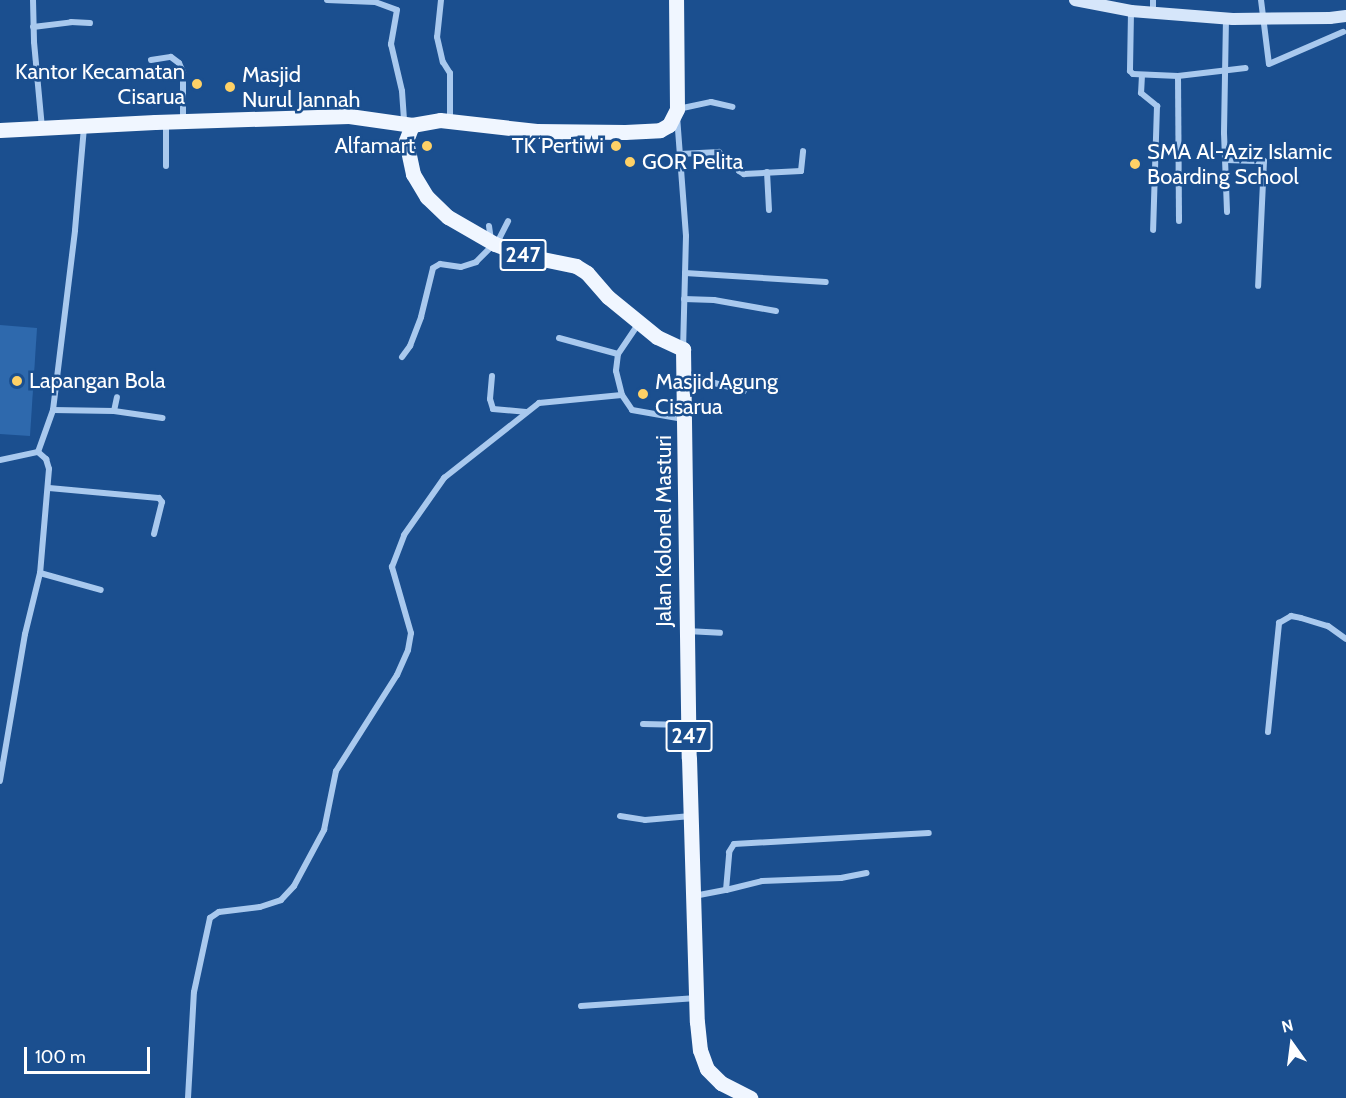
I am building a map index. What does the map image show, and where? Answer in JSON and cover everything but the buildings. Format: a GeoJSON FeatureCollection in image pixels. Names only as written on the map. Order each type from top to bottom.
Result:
{"type":"FeatureCollection","features":[{"type":"Feature","properties":{"kind":"main road"},"geometry":{"type":"LineString","coordinates":[[0,130],[166,121],[349,116],[408,124],[450,121],[536,130],[651,131],[669,125],[677,111],[676,0]]}},
{"type":"Feature","properties":{"kind":"main road","name":"247"},"geometry":{"type":"LineString","coordinates":[[408,124],[407,148],[413,174],[421,189],[448,217],[530,257],[576,266],[657,337],[683,349]]}},
{"type":"Feature","properties":{"kind":"main road","name":"Jalan Kolonel Masturi"},"geometry":{"type":"LineString","coordinates":[[683,349],[686,420],[686,631],[696,998],[700,1050],[704,1065],[721,1083],[750,1098]]}},
{"type":"Feature","properties":{"kind":"street"},"geometry":{"type":"LineString","coordinates":[[33,0],[33,27],[43,128]]}},
{"type":"Feature","properties":{"kind":"street"},"geometry":{"type":"LineString","coordinates":[[327,0],[375,2],[397,10],[391,44],[408,124]]}},
{"type":"Feature","properties":{"kind":"street"},"geometry":{"type":"LineString","coordinates":[[441,0],[436,37],[442,62],[450,73],[450,121]]}},
{"type":"Feature","properties":{"kind":"street"},"geometry":{"type":"LineString","coordinates":[[1076,0],[1131,11],[1153,6],[1226,18],[1346,16]]}},
{"type":"Feature","properties":{"kind":"street"},"geometry":{"type":"LineString","coordinates":[[1261,0],[1269,64],[1342,32]]}},
{"type":"Feature","properties":{"kind":"street"},"geometry":{"type":"LineString","coordinates":[[1131,11],[1130,71],[1133,74],[1178,76],[1246,68]]}},
{"type":"Feature","properties":{"kind":"street"},"geometry":{"type":"LineString","coordinates":[[1226,18],[1227,212]]}},
{"type":"Feature","properties":{"kind":"street"},"geometry":{"type":"LineString","coordinates":[[33,27],[71,22],[90,23]]}},
{"type":"Feature","properties":{"kind":"street"},"geometry":{"type":"LineString","coordinates":[[151,60],[171,57],[179,63],[183,72],[183,121]]}},
{"type":"Feature","properties":{"kind":"street"},"geometry":{"type":"LineString","coordinates":[[1142,75],[1141,93],[1157,106],[1153,230]]}},
{"type":"Feature","properties":{"kind":"street"},"geometry":{"type":"LineString","coordinates":[[1178,76],[1179,221]]}},
{"type":"Feature","properties":{"kind":"street"},"geometry":{"type":"LineString","coordinates":[[683,349],[686,236],[677,111],[711,102],[732,107]]}},
{"type":"Feature","properties":{"kind":"street"},"geometry":{"type":"LineString","coordinates":[[166,121],[166,166]]}},
{"type":"Feature","properties":{"kind":"street"},"geometry":{"type":"LineString","coordinates":[[38,452],[53,410],[75,230],[84,127]]}},
{"type":"Feature","properties":{"kind":"street"},"geometry":{"type":"LineString","coordinates":[[680,154],[719,152],[728,162],[737,164],[741,173],[801,171],[803,151]]}},
{"type":"Feature","properties":{"kind":"street"},"geometry":{"type":"LineString","coordinates":[[1226,160],[1264,161],[1258,286]]}},
{"type":"Feature","properties":{"kind":"street"},"geometry":{"type":"LineString","coordinates":[[767,172],[769,210]]}},
{"type":"Feature","properties":{"kind":"street"},"geometry":{"type":"LineString","coordinates":[[402,357],[410,346],[421,317],[433,268],[440,264],[461,267],[476,262],[492,237],[507,221]]}},
{"type":"Feature","properties":{"kind":"street"},"geometry":{"type":"LineString","coordinates":[[685,273],[826,282]]}},
{"type":"Feature","properties":{"kind":"street"},"geometry":{"type":"LineString","coordinates":[[684,299],[714,300],[776,311]]}},
{"type":"Feature","properties":{"kind":"street"},"geometry":{"type":"LineString","coordinates":[[639,323],[618,354],[616,371],[622,395],[632,410],[686,420]]}},
{"type":"Feature","properties":{"kind":"street"},"geometry":{"type":"LineString","coordinates":[[559,338],[618,354]]}},
{"type":"Feature","properties":{"kind":"street"},"geometry":{"type":"LineString","coordinates":[[684,375],[744,391]]}},
{"type":"Feature","properties":{"kind":"street"},"geometry":{"type":"LineString","coordinates":[[492,376],[490,399],[493,409],[526,412]]}},
{"type":"Feature","properties":{"kind":"street"},"geometry":{"type":"LineString","coordinates":[[188,1098],[195,992],[210,918],[219,912],[260,907],[281,900],[294,886],[324,830],[336,771],[397,675],[408,650],[411,633],[392,567],[404,535],[444,478],[526,412],[544,401],[622,395]]}},
{"type":"Feature","properties":{"kind":"street"},"geometry":{"type":"LineString","coordinates":[[114,411],[117,398]]}},
{"type":"Feature","properties":{"kind":"street"},"geometry":{"type":"LineString","coordinates":[[53,410],[114,411],[162,418]]}},
{"type":"Feature","properties":{"kind":"street"},"geometry":{"type":"LineString","coordinates":[[0,460],[38,452]]}},
{"type":"Feature","properties":{"kind":"street"},"geometry":{"type":"LineString","coordinates":[[0,781],[25,634],[40,573],[49,488],[48,464],[38,452]]}},
{"type":"Feature","properties":{"kind":"street"},"geometry":{"type":"LineString","coordinates":[[49,488],[159,498],[162,502],[154,534]]}},
{"type":"Feature","properties":{"kind":"street"},"geometry":{"type":"LineString","coordinates":[[40,573],[101,590]]}},
{"type":"Feature","properties":{"kind":"street"},"geometry":{"type":"LineString","coordinates":[[1268,732],[1279,623],[1291,616],[1301,618],[1328,626],[1346,639]]}},
{"type":"Feature","properties":{"kind":"street"},"geometry":{"type":"LineString","coordinates":[[686,631],[720,633]]}},
{"type":"Feature","properties":{"kind":"street"},"geometry":{"type":"LineString","coordinates":[[643,724],[690,725]]}},
{"type":"Feature","properties":{"kind":"street"},"geometry":{"type":"LineString","coordinates":[[620,816],[645,820],[691,816]]}},
{"type":"Feature","properties":{"kind":"street"},"geometry":{"type":"LineString","coordinates":[[726,890],[729,852],[734,844],[929,832]]}},
{"type":"Feature","properties":{"kind":"street"},"geometry":{"type":"LineString","coordinates":[[693,896],[762,881],[830,878],[867,873]]}},
{"type":"Feature","properties":{"kind":"street"},"geometry":{"type":"LineString","coordinates":[[581,1006],[696,998]]}},
{"type":"Feature","properties":{"kind":"shaded area","name":"Lapangan Bola"},"geometry":{"type":"Polygon","coordinates":[[[0,325],[37,328],[30,436],[0,434],[0,325]]]}},
{"type":"Feature","properties":{"kind":"place","name":"Kantor Kecamatan Cisarua"},"geometry":{"type":"Point","coordinates":[197,84]}},
{"type":"Feature","properties":{"kind":"place","name":"Masjid Nurul Jannah"},"geometry":{"type":"Point","coordinates":[230,87]}},
{"type":"Feature","properties":{"kind":"place","name":"Alfamart"},"geometry":{"type":"Point","coordinates":[427,146]}},
{"type":"Feature","properties":{"kind":"place","name":"TK Pertiwi"},"geometry":{"type":"Point","coordinates":[616,146]}},
{"type":"Feature","properties":{"kind":"place","name":"GOR Pelita"},"geometry":{"type":"Point","coordinates":[630,162]}},
{"type":"Feature","properties":{"kind":"place","name":"SMA Al-Aziz Islamic Boarding School"},"geometry":{"type":"Point","coordinates":[1135,164]}},
{"type":"Feature","properties":{"kind":"place","name":"Lapangan Bola"},"geometry":{"type":"Point","coordinates":[17,381]}},
{"type":"Feature","properties":{"kind":"place","name":"Masjid Agung Cisarua"},"geometry":{"type":"Point","coordinates":[643,394]}}]}
